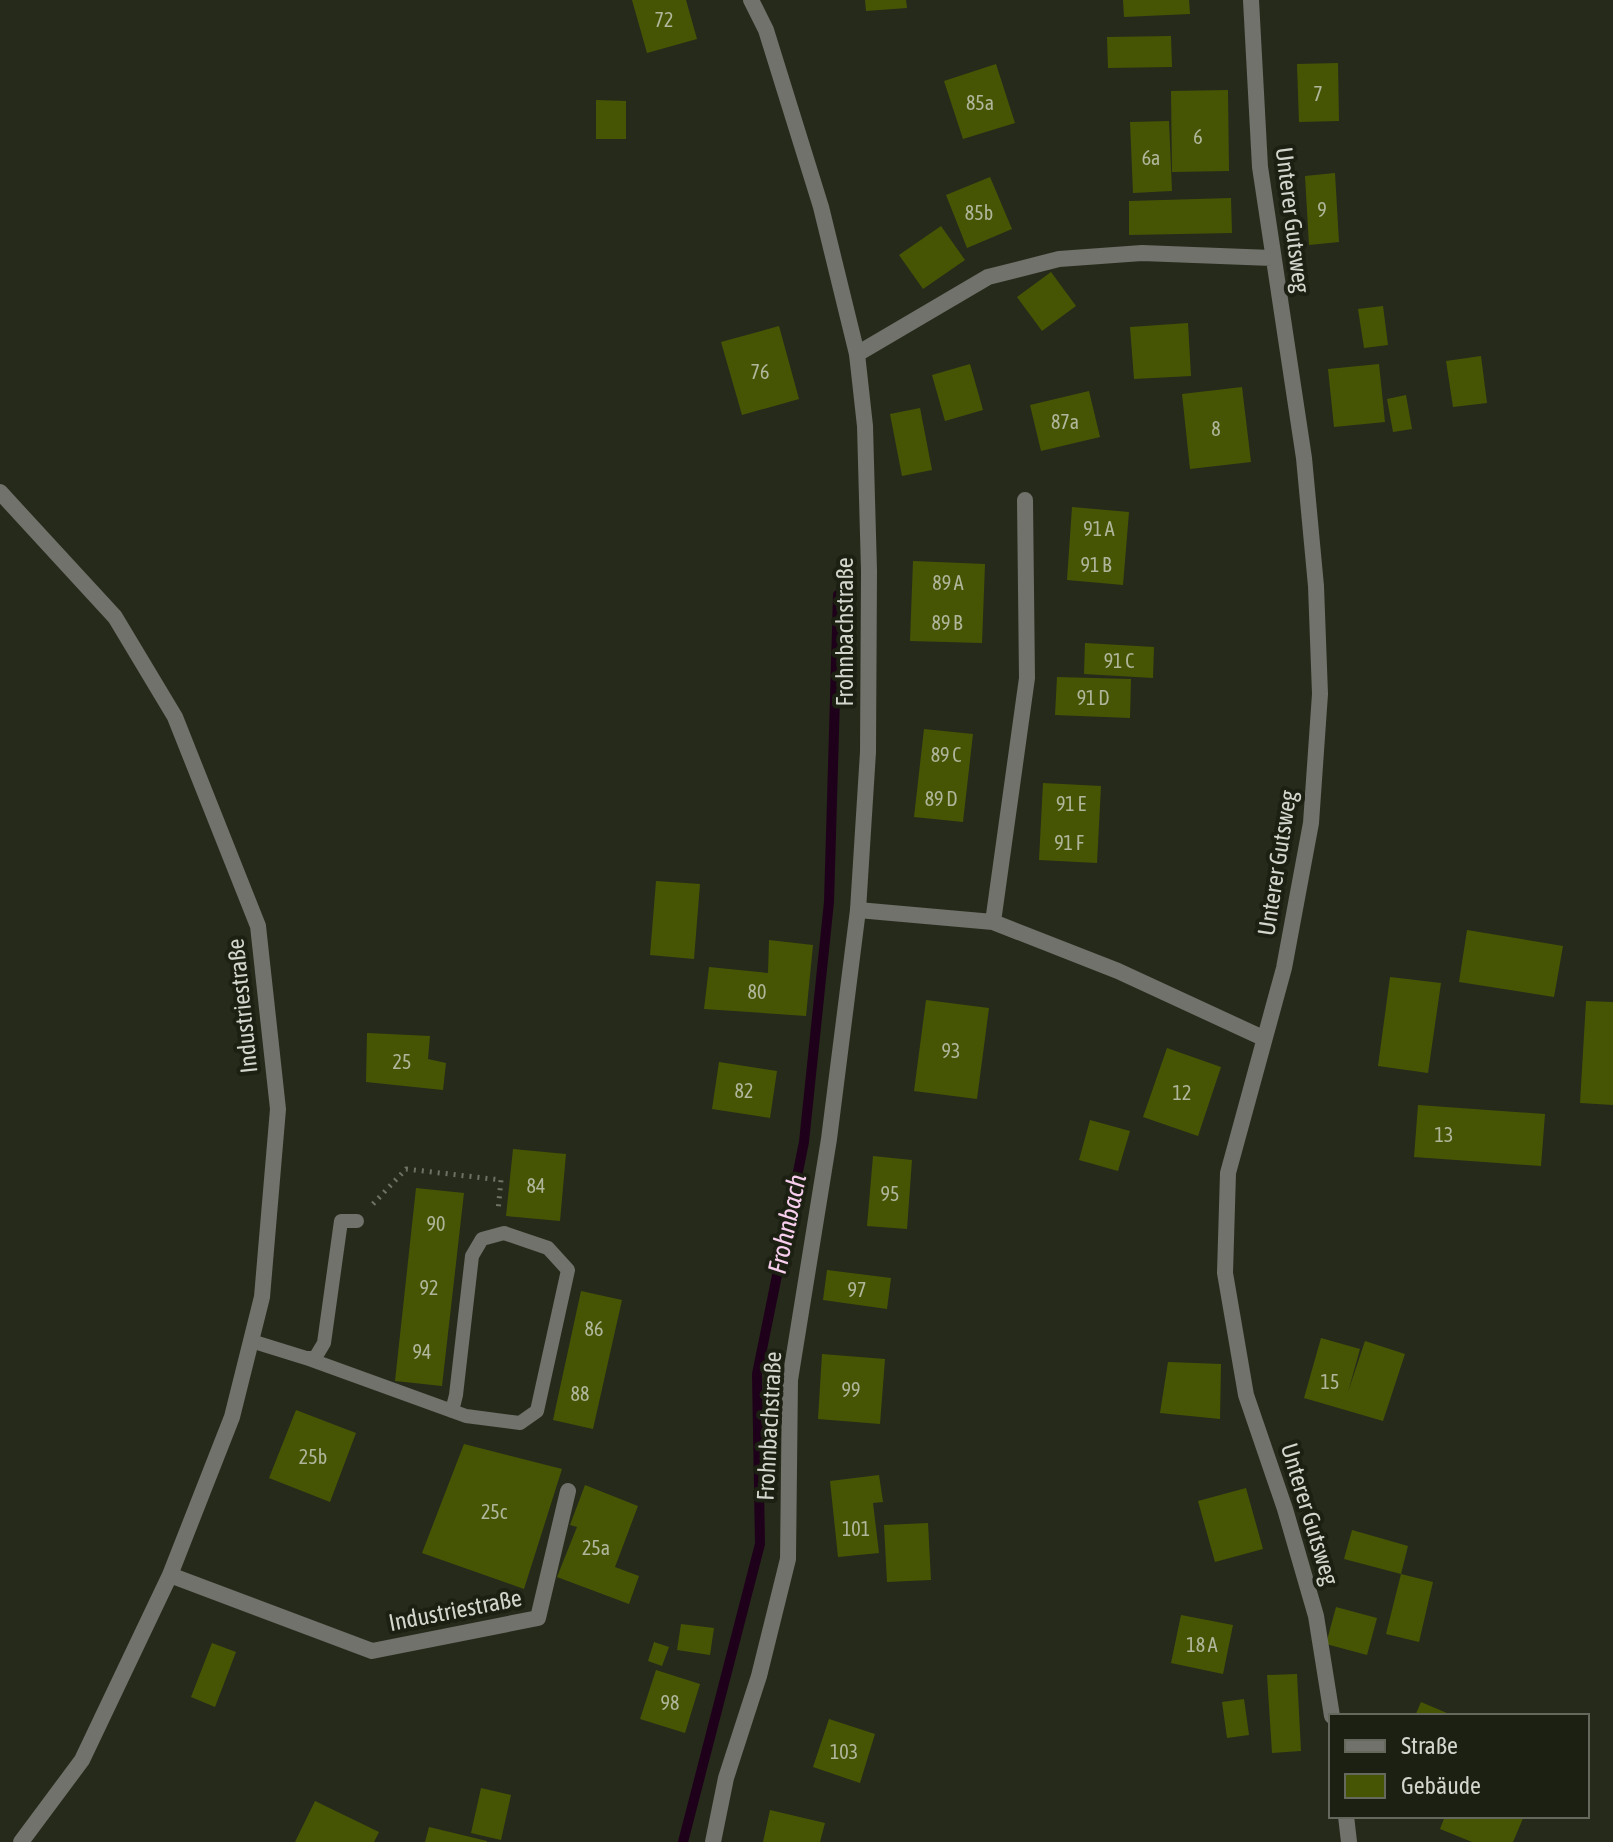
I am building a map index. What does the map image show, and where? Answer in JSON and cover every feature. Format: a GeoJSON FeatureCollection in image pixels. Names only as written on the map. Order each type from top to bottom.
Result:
{"type":"FeatureCollection","features":[{"type":"Feature","properties":{"kind":"street","name":"Frohnbachstraße"},"geometry":{"type":"LineString","coordinates":[[713,1842],[726,1778],[759,1676],[788,1559],[790,1380],[829,1139],[858,910],[868,752],[869,571],[865,426],[857,354],[821,207],[766,30],[751,0]]}},
{"type":"Feature","properties":{"kind":"street","name":"Unterer Gutsweg"},"geometry":{"type":"LineString","coordinates":[[1251,0],[1260,167],[1304,458],[1316,586],[1320,694],[1311,823],[1284,968],[1228,1173],[1225,1273],[1246,1395],[1285,1509],[1316,1616],[1332,1714]]}},
{"type":"Feature","properties":{"kind":"street"},"geometry":{"type":"LineString","coordinates":[[857,354],[988,277],[1059,259],[1142,253],[1272,258]]}},
{"type":"Feature","properties":{"kind":"street","name":"Industriestraße"},"geometry":{"type":"LineString","coordinates":[[0,492],[115,617],[175,717],[258,926],[278,1109],[262,1297],[232,1417],[170,1575],[82,1760],[21,1842]]}},
{"type":"Feature","properties":{"kind":"street"},"geometry":{"type":"LineString","coordinates":[[993,922],[1027,678],[1025,500]]}},
{"type":"Feature","properties":{"kind":"street"},"geometry":{"type":"LineString","coordinates":[[858,910],[993,922],[1118,971],[1263,1038]]}},
{"type":"Feature","properties":{"kind":"street","name":"Industriestraße"},"geometry":{"type":"LineString","coordinates":[[170,1575],[372,1651],[538,1618],[568,1491]]}},
{"type":"Feature","properties":{"kind":"street"},"geometry":{"type":"LineString","coordinates":[[1346,1818],[1349,1842]]}},
{"type":"Feature","properties":{"kind":"lane"},"geometry":{"type":"LineString","coordinates":[[306,1358],[315,1358],[324,1343],[341,1221],[357,1221]]}},
{"type":"Feature","properties":{"kind":"lane"},"geometry":{"type":"LineString","coordinates":[[251,1341],[466,1416],[520,1423],[537,1411],[568,1270],[548,1248],[504,1233],[482,1239],[472,1256],[452,1411]]}},
{"type":"Feature","properties":{"kind":"path"},"geometry":{"type":"LineString","coordinates":[[357,1221],[406,1169],[501,1180],[496,1236]]}},
{"type":"Feature","properties":{"kind":"building"},"geometry":{"type":"Polygon","coordinates":[[[632,0],[686,0],[697,39],[647,53],[632,0]]]}},
{"type":"Feature","properties":{"kind":"building"},"geometry":{"type":"Polygon","coordinates":[[[865,0],[906,0],[907,8],[866,11],[865,0]]]}},
{"type":"Feature","properties":{"kind":"building"},"geometry":{"type":"Polygon","coordinates":[[[1123,0],[1189,0],[1190,14],[1124,17],[1123,0]]]}},
{"type":"Feature","properties":{"kind":"building"},"geometry":{"type":"Polygon","coordinates":[[[1171,36],[1172,67],[1108,68],[1107,37],[1171,36]]]}},
{"type":"Feature","properties":{"kind":"building"},"geometry":{"type":"Polygon","coordinates":[[[1338,63],[1339,121],[1299,122],[1297,64],[1338,63]]]}},
{"type":"Feature","properties":{"kind":"building"},"geometry":{"type":"Polygon","coordinates":[[[996,64],[1015,123],[963,139],[944,81],[996,64]]]}},
{"type":"Feature","properties":{"kind":"building"},"geometry":{"type":"Polygon","coordinates":[[[1228,90],[1229,171],[1172,172],[1171,91],[1228,90]]]}},
{"type":"Feature","properties":{"kind":"building"},"geometry":{"type":"Polygon","coordinates":[[[596,100],[626,101],[626,139],[596,139],[596,100]]]}},
{"type":"Feature","properties":{"kind":"building"},"geometry":{"type":"Polygon","coordinates":[[[1169,121],[1172,191],[1133,193],[1130,122],[1169,121]]]}},
{"type":"Feature","properties":{"kind":"building"},"geometry":{"type":"Polygon","coordinates":[[[1335,173],[1339,242],[1309,245],[1305,176],[1335,173]]]}},
{"type":"Feature","properties":{"kind":"building"},"geometry":{"type":"Polygon","coordinates":[[[990,177],[1012,229],[967,248],[946,195],[990,177]]]}},
{"type":"Feature","properties":{"kind":"building"},"geometry":{"type":"Polygon","coordinates":[[[1231,198],[1232,233],[1129,235],[1129,201],[1231,198]]]}},
{"type":"Feature","properties":{"kind":"building"},"geometry":{"type":"Polygon","coordinates":[[[941,226],[965,260],[923,289],[899,255],[941,226]]]}},
{"type":"Feature","properties":{"kind":"building"},"geometry":{"type":"Polygon","coordinates":[[[1051,272],[1076,306],[1042,331],[1017,297],[1051,272]]]}},
{"type":"Feature","properties":{"kind":"building"},"geometry":{"type":"Polygon","coordinates":[[[1383,306],[1388,345],[1364,348],[1358,309],[1383,306]]]}},
{"type":"Feature","properties":{"kind":"building"},"geometry":{"type":"Polygon","coordinates":[[[1188,323],[1191,376],[1134,379],[1130,327],[1188,323]]]}},
{"type":"Feature","properties":{"kind":"building"},"geometry":{"type":"Polygon","coordinates":[[[779,326],[799,399],[742,415],[721,342],[779,326]]]}},
{"type":"Feature","properties":{"kind":"building"},"geometry":{"type":"Polygon","coordinates":[[[1481,356],[1487,403],[1453,407],[1446,361],[1481,356]]]}},
{"type":"Feature","properties":{"kind":"building"},"geometry":{"type":"Polygon","coordinates":[[[970,364],[983,410],[945,421],[932,375],[970,364]]]}},
{"type":"Feature","properties":{"kind":"building"},"geometry":{"type":"Polygon","coordinates":[[[1379,364],[1385,422],[1334,427],[1328,369],[1379,364]]]}},
{"type":"Feature","properties":{"kind":"building"},"geometry":{"type":"Polygon","coordinates":[[[1242,387],[1251,462],[1190,469],[1182,394],[1242,387]]]}},
{"type":"Feature","properties":{"kind":"building"},"geometry":{"type":"Polygon","coordinates":[[[1089,391],[1100,437],[1041,451],[1030,405],[1089,391]]]}},
{"type":"Feature","properties":{"kind":"building"},"geometry":{"type":"Polygon","coordinates":[[[1406,395],[1412,429],[1393,432],[1387,399],[1406,395]]]}},
{"type":"Feature","properties":{"kind":"building"},"geometry":{"type":"Polygon","coordinates":[[[920,408],[932,470],[902,476],[890,414],[920,408]]]}},
{"type":"Feature","properties":{"kind":"building"},"geometry":{"type":"Polygon","coordinates":[[[1072,507],[1129,512],[1123,585],[1067,580],[1072,507]]]}},
{"type":"Feature","properties":{"kind":"building"},"geometry":{"type":"Polygon","coordinates":[[[913,561],[985,564],[982,643],[910,641],[913,561]]]}},
{"type":"Feature","properties":{"kind":"building"},"geometry":{"type":"Polygon","coordinates":[[[1085,643],[1154,647],[1153,678],[1084,674],[1085,643]]]}},
{"type":"Feature","properties":{"kind":"building"},"geometry":{"type":"Polygon","coordinates":[[[1057,677],[1131,679],[1130,718],[1055,715],[1057,677]]]}},
{"type":"Feature","properties":{"kind":"building"},"geometry":{"type":"Polygon","coordinates":[[[924,729],[973,734],[963,822],[914,817],[924,729]]]}},
{"type":"Feature","properties":{"kind":"building"},"geometry":{"type":"Polygon","coordinates":[[[1043,783],[1101,786],[1097,863],[1039,860],[1043,783]]]}},
{"type":"Feature","properties":{"kind":"building"},"geometry":{"type":"Polygon","coordinates":[[[656,881],[700,884],[694,959],[650,955],[656,881]]]}},
{"type":"Feature","properties":{"kind":"building"},"geometry":{"type":"Polygon","coordinates":[[[1467,930],[1563,946],[1554,997],[1459,982],[1467,930]]]}},
{"type":"Feature","properties":{"kind":"building"},"geometry":{"type":"Polygon","coordinates":[[[769,940],[813,945],[806,1016],[704,1009],[709,967],[768,973],[769,940]]]}},
{"type":"Feature","properties":{"kind":"building"},"geometry":{"type":"Polygon","coordinates":[[[1390,977],[1441,983],[1428,1073],[1378,1066],[1390,977]]]}},
{"type":"Feature","properties":{"kind":"building"},"geometry":{"type":"Polygon","coordinates":[[[926,1000],[989,1008],[977,1099],[914,1091],[926,1000]]]}},
{"type":"Feature","properties":{"kind":"building"},"geometry":{"type":"Polygon","coordinates":[[[1586,1001],[1613,1002],[1613,1105],[1580,1103],[1586,1001]]]}},
{"type":"Feature","properties":{"kind":"building"},"geometry":{"type":"Polygon","coordinates":[[[367,1033],[430,1036],[428,1059],[446,1063],[443,1090],[366,1082],[367,1033]]]}},
{"type":"Feature","properties":{"kind":"building"},"geometry":{"type":"Polygon","coordinates":[[[1167,1048],[1221,1067],[1198,1136],[1143,1117],[1167,1048]]]}},
{"type":"Feature","properties":{"kind":"building"},"geometry":{"type":"Polygon","coordinates":[[[719,1062],[777,1071],[770,1118],[712,1109],[719,1062]]]}},
{"type":"Feature","properties":{"kind":"building"},"geometry":{"type":"Polygon","coordinates":[[[1418,1105],[1545,1114],[1541,1166],[1414,1157],[1418,1105]]]}},
{"type":"Feature","properties":{"kind":"building"},"geometry":{"type":"Polygon","coordinates":[[[1090,1120],[1130,1131],[1118,1171],[1079,1160],[1090,1120]]]}},
{"type":"Feature","properties":{"kind":"building"},"geometry":{"type":"Polygon","coordinates":[[[513,1149],[566,1154],[560,1221],[506,1216],[513,1149]]]}},
{"type":"Feature","properties":{"kind":"building"},"geometry":{"type":"Polygon","coordinates":[[[873,1156],[912,1160],[907,1229],[867,1226],[873,1156]]]}},
{"type":"Feature","properties":{"kind":"building"},"geometry":{"type":"Polygon","coordinates":[[[416,1188],[464,1193],[442,1386],[395,1381],[416,1188]]]}},
{"type":"Feature","properties":{"kind":"building"},"geometry":{"type":"Polygon","coordinates":[[[827,1270],[891,1278],[887,1309],[823,1300],[827,1270]]]}},
{"type":"Feature","properties":{"kind":"building"},"geometry":{"type":"Polygon","coordinates":[[[581,1291],[622,1300],[593,1429],[553,1420],[581,1291]]]}},
{"type":"Feature","properties":{"kind":"building"},"geometry":{"type":"Polygon","coordinates":[[[1321,1338],[1360,1349],[1348,1392],[1365,1341],[1405,1354],[1383,1421],[1304,1398],[1321,1338]]]}},
{"type":"Feature","properties":{"kind":"building"},"geometry":{"type":"Polygon","coordinates":[[[822,1354],[885,1359],[880,1424],[818,1419],[822,1354]]]}},
{"type":"Feature","properties":{"kind":"building"},"geometry":{"type":"Polygon","coordinates":[[[1168,1362],[1221,1364],[1220,1419],[1160,1413],[1168,1362]]]}},
{"type":"Feature","properties":{"kind":"building"},"geometry":{"type":"Polygon","coordinates":[[[296,1410],[356,1433],[330,1502],[269,1478],[296,1410]]]}},
{"type":"Feature","properties":{"kind":"building"},"geometry":{"type":"Polygon","coordinates":[[[464,1444],[562,1469],[524,1589],[422,1553],[464,1444]]]}},
{"type":"Feature","properties":{"kind":"building"},"geometry":{"type":"Polygon","coordinates":[[[879,1475],[883,1502],[873,1503],[879,1553],[838,1557],[830,1481],[879,1475]]]}},
{"type":"Feature","properties":{"kind":"building"},"geometry":{"type":"Polygon","coordinates":[[[585,1485],[638,1506],[615,1567],[639,1576],[629,1604],[557,1577],[577,1527],[570,1525],[585,1485]]]}},
{"type":"Feature","properties":{"kind":"building"},"geometry":{"type":"Polygon","coordinates":[[[1246,1488],[1263,1549],[1215,1562],[1198,1501],[1246,1488]]]}},
{"type":"Feature","properties":{"kind":"building"},"geometry":{"type":"Polygon","coordinates":[[[928,1523],[931,1580],[887,1582],[884,1525],[928,1523]]]}},
{"type":"Feature","properties":{"kind":"building"},"geometry":{"type":"Polygon","coordinates":[[[1352,1530],[1408,1546],[1401,1574],[1344,1559],[1352,1530]]]}},
{"type":"Feature","properties":{"kind":"building"},"geometry":{"type":"Polygon","coordinates":[[[1401,1574],[1433,1582],[1419,1642],[1386,1634],[1401,1574]]]}},
{"type":"Feature","properties":{"kind":"building"},"geometry":{"type":"Polygon","coordinates":[[[1336,1607],[1377,1618],[1367,1655],[1326,1644],[1336,1607]]]}},
{"type":"Feature","properties":{"kind":"building"},"geometry":{"type":"Polygon","coordinates":[[[1181,1615],[1233,1625],[1223,1674],[1171,1663],[1181,1615]]]}},
{"type":"Feature","properties":{"kind":"building"},"geometry":{"type":"Polygon","coordinates":[[[681,1624],[714,1628],[710,1655],[677,1650],[681,1624]]]}},
{"type":"Feature","properties":{"kind":"building"},"geometry":{"type":"Polygon","coordinates":[[[654,1642],[669,1647],[662,1666],[648,1661],[654,1642]]]}},
{"type":"Feature","properties":{"kind":"building"},"geometry":{"type":"Polygon","coordinates":[[[212,1643],[236,1652],[215,1707],[191,1697],[212,1643]]]}},
{"type":"Feature","properties":{"kind":"building"},"geometry":{"type":"Polygon","coordinates":[[[656,1670],[700,1684],[685,1733],[640,1719],[656,1670]]]}},
{"type":"Feature","properties":{"kind":"building"},"geometry":{"type":"Polygon","coordinates":[[[1297,1674],[1301,1751],[1272,1753],[1267,1675],[1297,1674]]]}},
{"type":"Feature","properties":{"kind":"building"},"geometry":{"type":"Polygon","coordinates":[[[1244,1699],[1249,1735],[1227,1738],[1222,1702],[1244,1699]]]}},
{"type":"Feature","properties":{"kind":"building"},"geometry":{"type":"Polygon","coordinates":[[[1421,1702],[1449,1714],[1416,1714],[1421,1702]]]}},
{"type":"Feature","properties":{"kind":"building"},"geometry":{"type":"Polygon","coordinates":[[[829,1719],[875,1734],[860,1783],[813,1767],[829,1719]]]}},
{"type":"Feature","properties":{"kind":"building"},"geometry":{"type":"Polygon","coordinates":[[[481,1788],[511,1795],[501,1840],[471,1833],[481,1788]]]}},
{"type":"Feature","properties":{"kind":"building"},"geometry":{"type":"Polygon","coordinates":[[[315,1801],[379,1832],[374,1842],[295,1842],[315,1801]]]}},
{"type":"Feature","properties":{"kind":"building"},"geometry":{"type":"Polygon","coordinates":[[[770,1810],[825,1823],[820,1842],[763,1842],[770,1810]]]}},
{"type":"Feature","properties":{"kind":"building"},"geometry":{"type":"Polygon","coordinates":[[[1444,1818],[1523,1818],[1513,1842],[1472,1842],[1440,1829],[1444,1818]]]}},
{"type":"Feature","properties":{"kind":"building"},"geometry":{"type":"Polygon","coordinates":[[[429,1827],[487,1841],[487,1842],[425,1842],[429,1827]]]}},
{"type":"Feature","properties":{"kind":"waterway","name":"Frohnbach"},"geometry":{"type":"LineString","coordinates":[[683,1842],[760,1544],[757,1374],[804,1142],[829,902],[838,595]]}}]}
